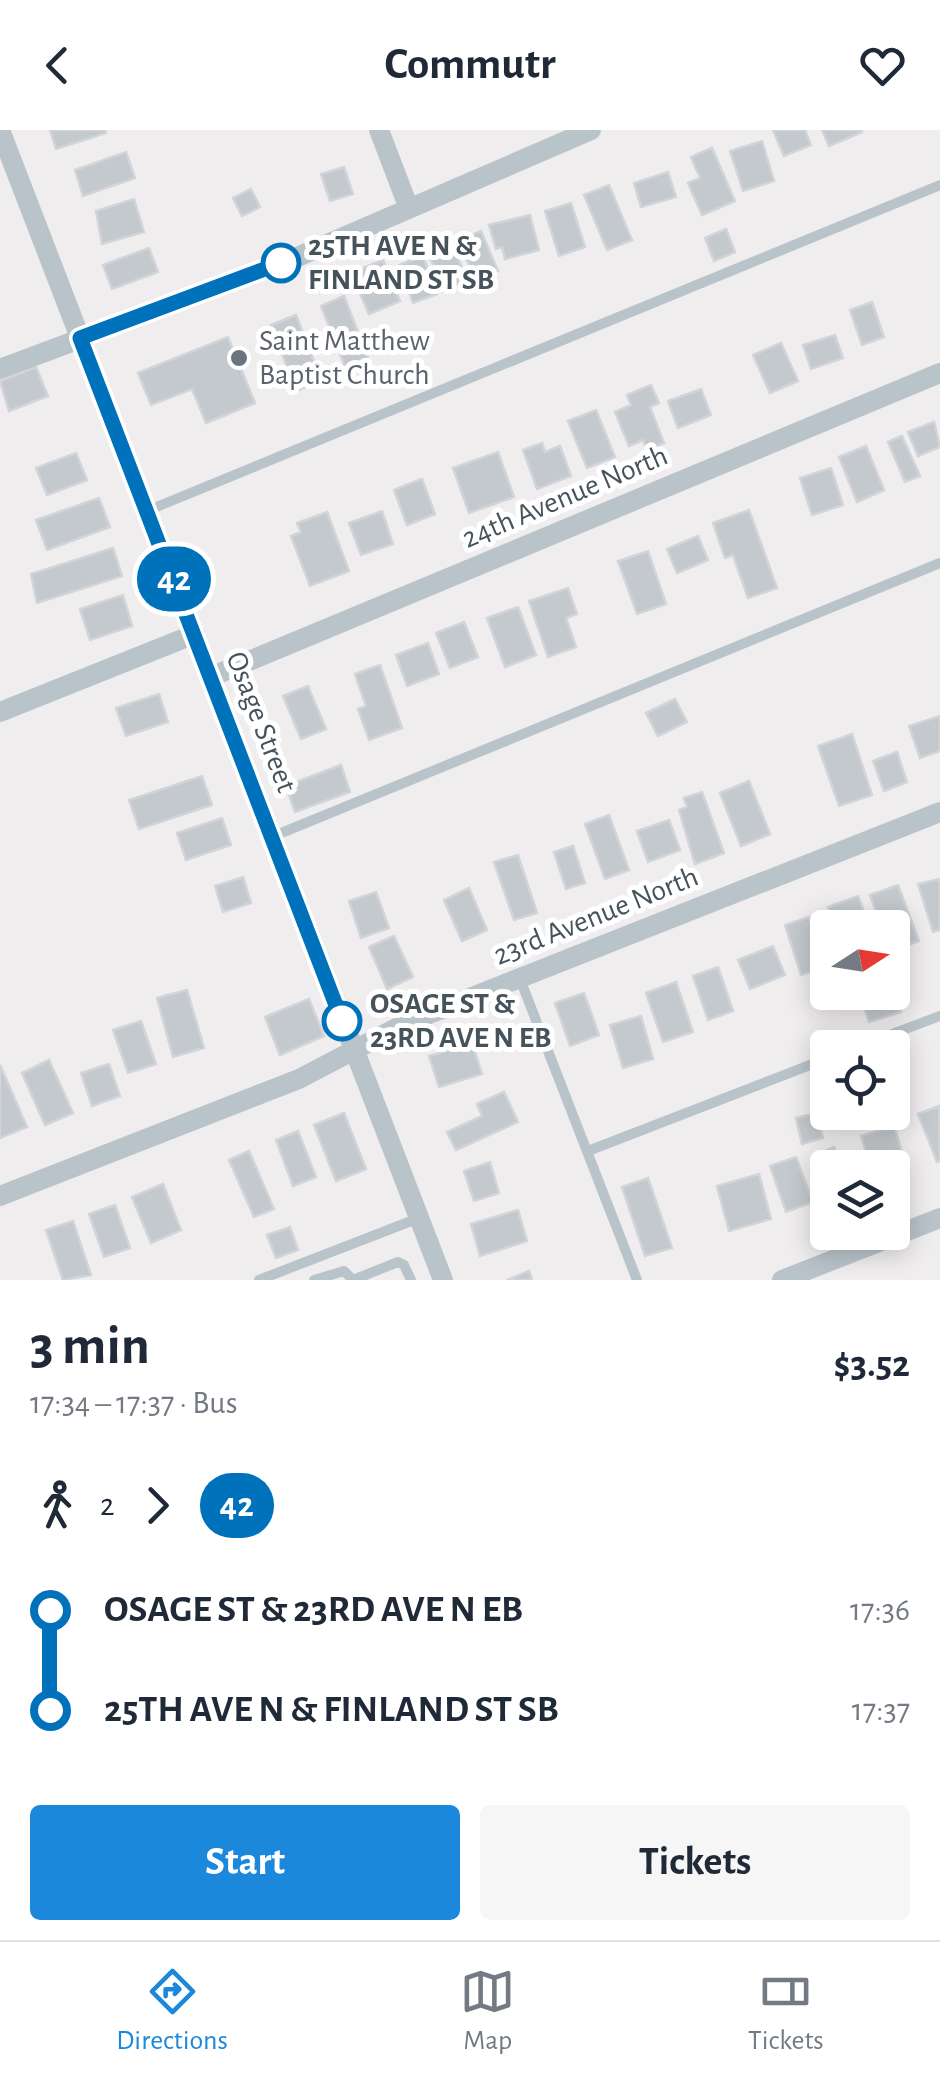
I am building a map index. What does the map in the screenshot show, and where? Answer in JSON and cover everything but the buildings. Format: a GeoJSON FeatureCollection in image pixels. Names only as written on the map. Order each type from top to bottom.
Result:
{"type":"FeatureCollection","features":[{"type":"Feature","properties":{"kind":"street","name":"Osage Street"},"geometry":{"type":"LineString","coordinates":[[0,130],[274,836],[440,1279]]}},
{"type":"Feature","properties":{"kind":"street"},"geometry":{"type":"LineString","coordinates":[[380,130],[408,206]]}},
{"type":"Feature","properties":{"kind":"street"},"geometry":{"type":"LineString","coordinates":[[0,368],[288,261],[408,206],[592,130]]}},
{"type":"Feature","properties":{"kind":"street","name":"24th Avenue North"},"geometry":{"type":"LineString","coordinates":[[212,676],[940,373]]}},
{"type":"Feature","properties":{"kind":"street"},"geometry":{"type":"LineString","coordinates":[[0,712],[194,634]]}},
{"type":"Feature","properties":{"kind":"street","name":"23rd Avenue North"},"geometry":{"type":"LineString","coordinates":[[0,1196],[299,1079],[404,1024],[940,812]]}},
{"type":"Feature","properties":{"kind":"street"},"geometry":{"type":"LineString","coordinates":[[782,1280],[940,1218]]}},
{"type":"Feature","properties":{"kind":"lane"},"geometry":{"type":"LineString","coordinates":[[149,510],[940,185]]}},
{"type":"Feature","properties":{"kind":"lane"},"geometry":{"type":"LineString","coordinates":[[274,836],[940,563]]}},
{"type":"Feature","properties":{"kind":"lane"},"geometry":{"type":"LineString","coordinates":[[520,980],[636,1280]]}},
{"type":"Feature","properties":{"kind":"lane"},"geometry":{"type":"LineString","coordinates":[[903,1030],[940,1016]]}},
{"type":"Feature","properties":{"kind":"lane"},"geometry":{"type":"LineString","coordinates":[[588,1151],[810,1065]]}},
{"type":"Feature","properties":{"kind":"lane"},"geometry":{"type":"LineString","coordinates":[[259,1280],[419,1218]]}},
{"type":"Feature","properties":{"kind":"lane"},"geometry":{"type":"LineString","coordinates":[[314,1280],[344,1271],[353,1280],[398,1262],[412,1280]]}},
{"type":"Feature","properties":{"kind":"bus line","name":"42"},"geometry":{"type":"LineString","coordinates":[[281,263],[80,338],[342,1021]]}},
{"type":"Feature","properties":{"kind":"place","name":"25TH AVE N & FINLAND ST SB"},"geometry":{"type":"Point","coordinates":[281,263]}},
{"type":"Feature","properties":{"kind":"place","name":"Saint Matthew Baptist Church"},"geometry":{"type":"Point","coordinates":[239,358]}},
{"type":"Feature","properties":{"kind":"place","name":"OSAGE ST & 23RD AVE N EB"},"geometry":{"type":"Point","coordinates":[342,1021]}}]}
